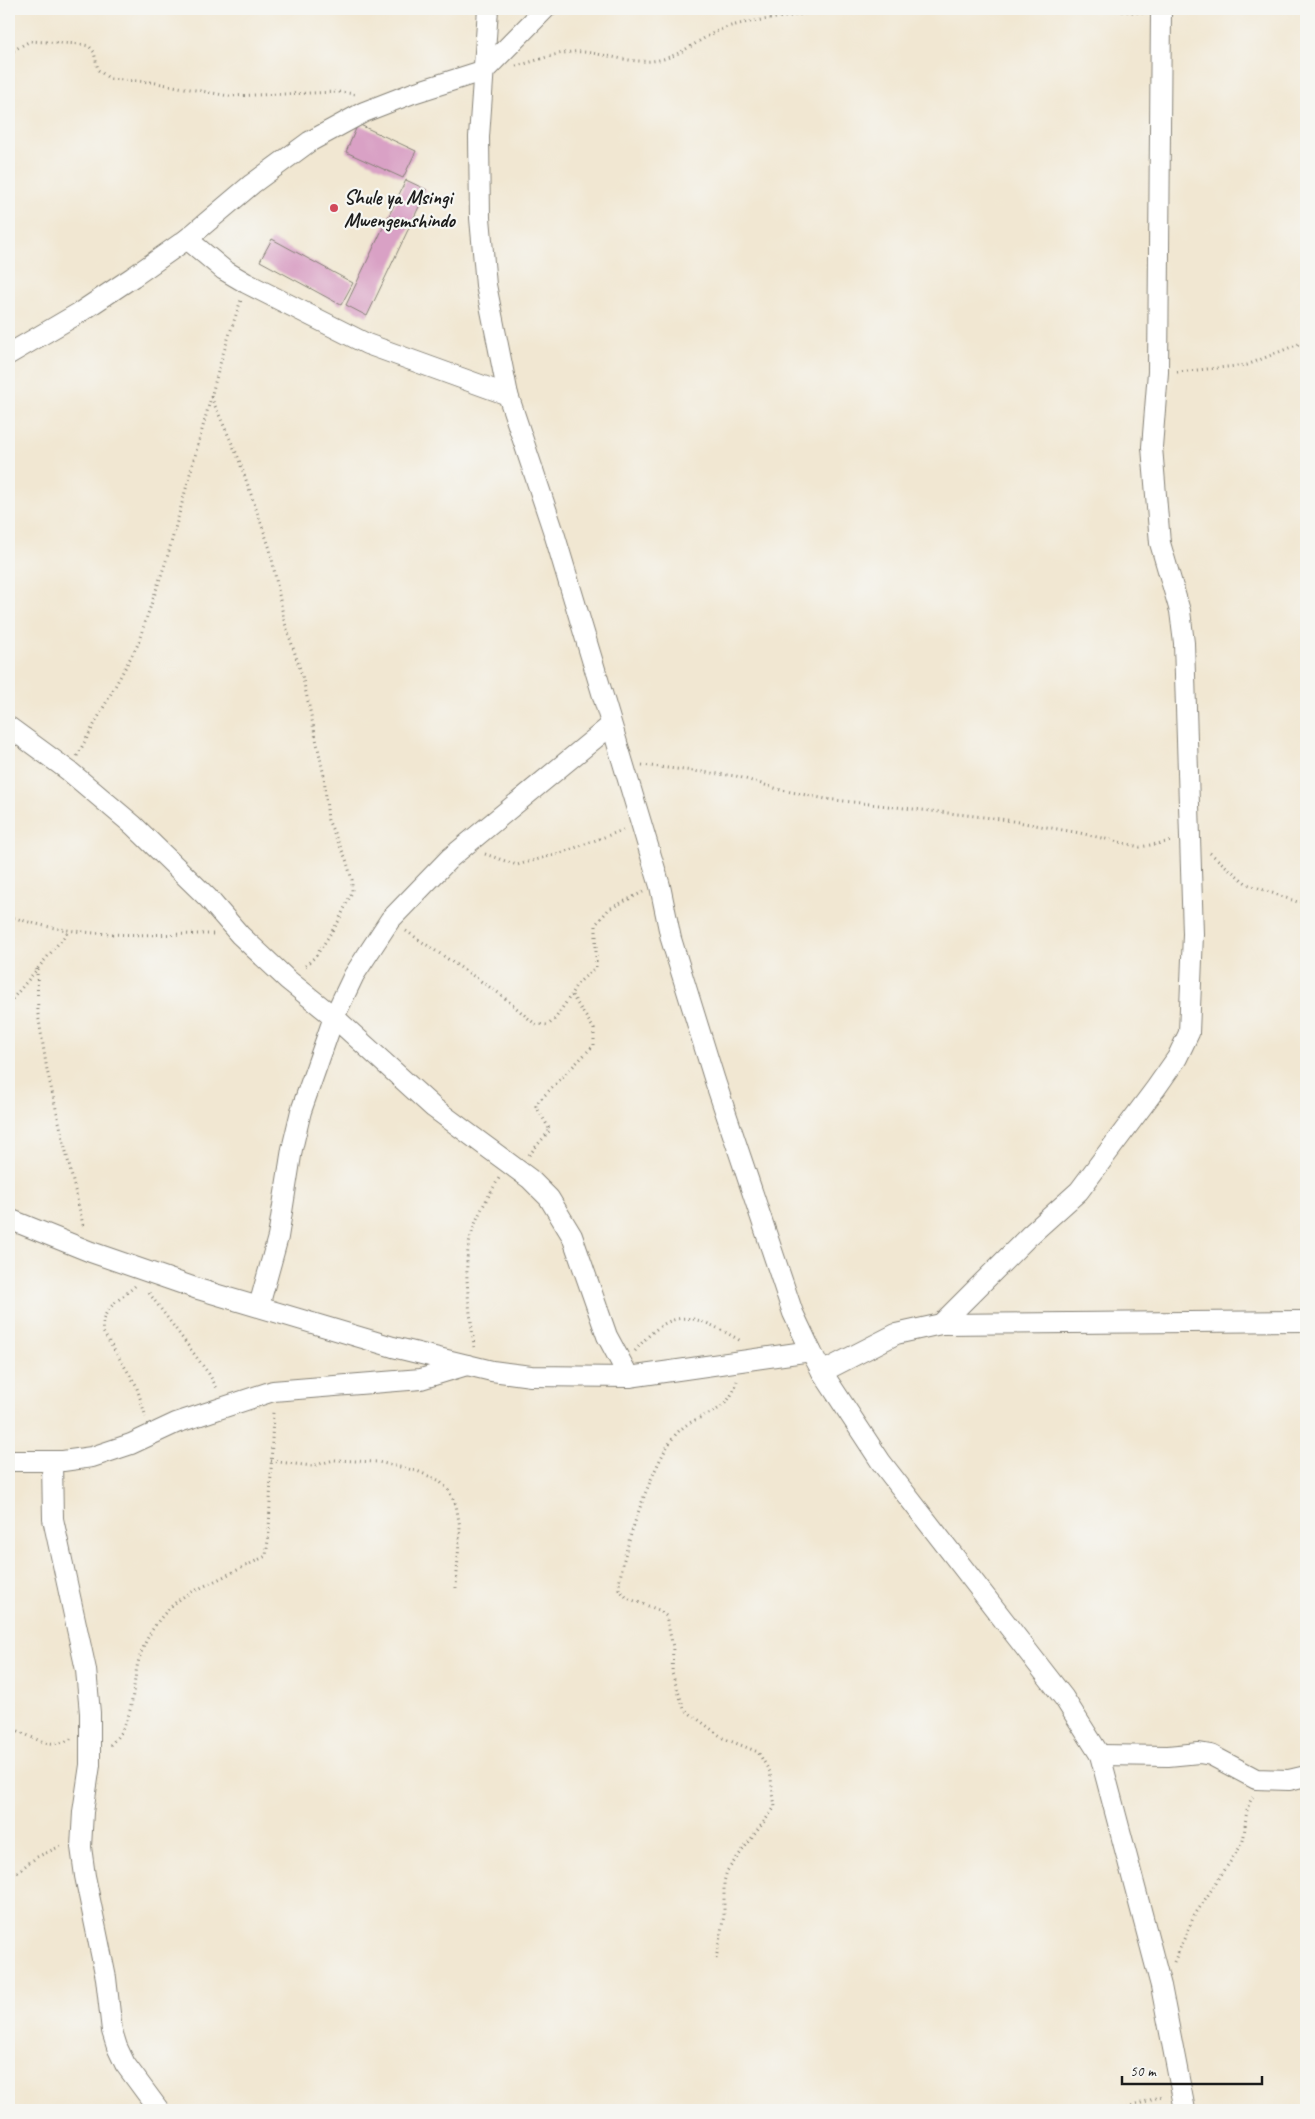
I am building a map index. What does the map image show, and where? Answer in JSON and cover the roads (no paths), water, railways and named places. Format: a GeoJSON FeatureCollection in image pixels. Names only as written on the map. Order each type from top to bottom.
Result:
{"type":"FeatureCollection","features":[{"type":"Feature","properties":{"kind":"street"},"geometry":{"type":"LineString","coordinates":[[488,9],[479,137],[480,218],[486,285],[508,395],[554,533],[621,763],[660,886],[671,938],[718,1091],[793,1313],[822,1372],[881,1462],[1064,1698],[1100,1756],[1161,1986],[1185,2110]]}},
{"type":"Feature","properties":{"kind":"street"},"geometry":{"type":"LineString","coordinates":[[9,354],[79,313],[187,239],[252,184],[309,142],[364,112],[485,70],[545,9]]}},
{"type":"Feature","properties":{"kind":"street"},"geometry":{"type":"LineString","coordinates":[[940,1324],[1016,1248],[1079,1191],[1177,1058],[1189,1033],[1193,934],[1182,626],[1160,543],[1152,447],[1158,372],[1161,12]]}},
{"type":"Feature","properties":{"kind":"street"},"geometry":{"type":"LineString","coordinates":[[187,239],[224,270],[246,283],[367,344],[508,395]]}},
{"type":"Feature","properties":{"kind":"street"},"geometry":{"type":"LineString","coordinates":[[259,1306],[278,1236],[292,1150],[301,1111],[334,1017],[354,975],[390,920],[461,849],[610,726]]}},
{"type":"Feature","properties":{"kind":"street"},"geometry":{"type":"LineString","coordinates":[[9,727],[69,771],[139,831],[288,980],[334,1017],[434,1108],[512,1165],[549,1198],[572,1236],[582,1259],[598,1315],[626,1372]]}},
{"type":"Feature","properties":{"kind":"street"},"geometry":{"type":"LineString","coordinates":[[9,1219],[91,1252],[148,1278],[259,1306],[384,1344],[471,1366],[531,1376],[626,1372],[740,1363],[811,1351]]}},
{"type":"Feature","properties":{"kind":"street"},"geometry":{"type":"LineString","coordinates":[[822,1372],[896,1334],[940,1324],[1306,1321]]}},
{"type":"Feature","properties":{"kind":"street"},"geometry":{"type":"LineString","coordinates":[[9,1461],[52,1461],[92,1457],[149,1435],[176,1422],[273,1391],[421,1380],[471,1366]]}},
{"type":"Feature","properties":{"kind":"street"},"geometry":{"type":"LineString","coordinates":[[52,1461],[54,1519],[86,1670],[90,1724],[90,1765],[81,1847],[85,1876],[106,1978],[112,2031],[125,2064],[160,2110]]}},
{"type":"Feature","properties":{"kind":"street"},"geometry":{"type":"LineString","coordinates":[[1100,1756],[1211,1755],[1256,1779],[1270,1781],[1290,1780],[1306,1776]]}},
{"type":"Feature","properties":{"kind":"place","name":"Shule ya Msingi Mwengemshindo"},"geometry":{"type":"Point","coordinates":[334,208]}}]}
